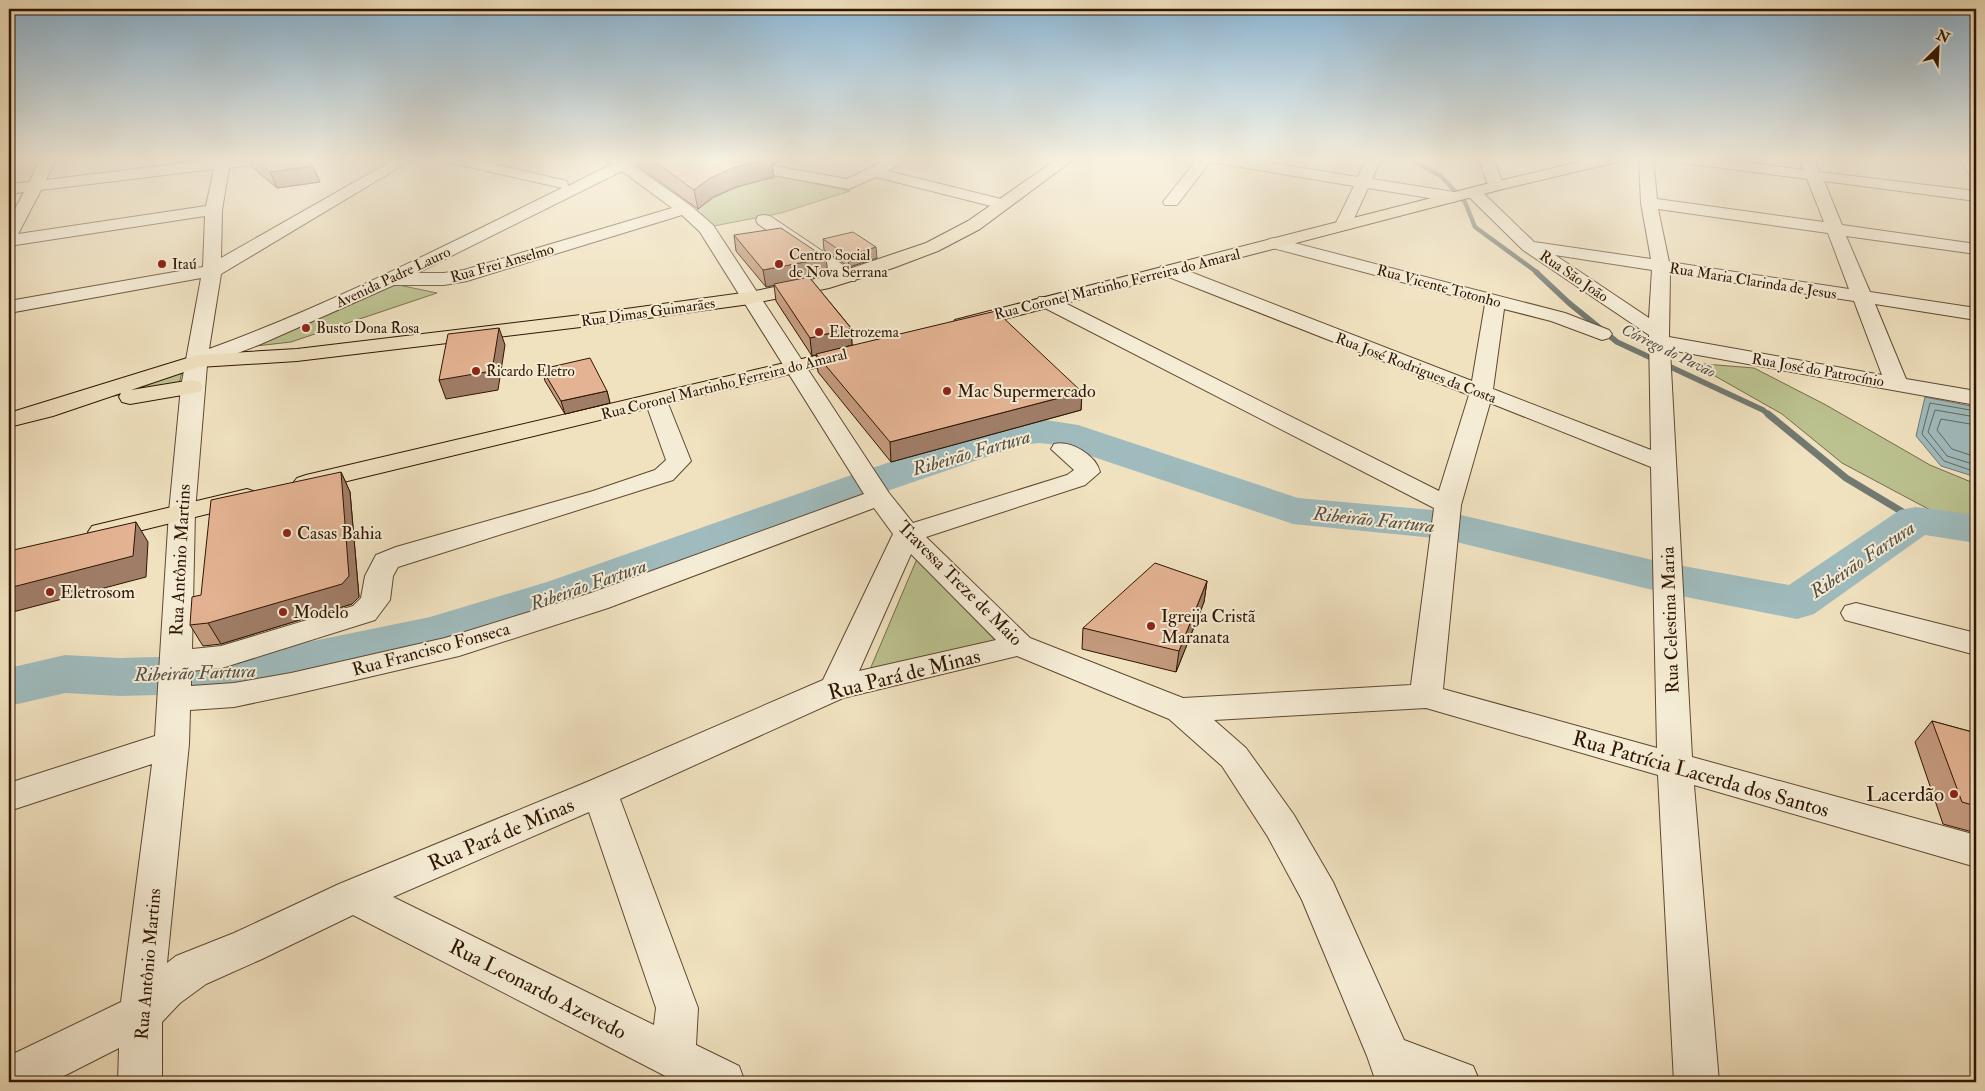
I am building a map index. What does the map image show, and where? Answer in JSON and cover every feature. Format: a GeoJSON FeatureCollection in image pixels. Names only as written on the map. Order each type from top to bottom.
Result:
{"type":"FeatureCollection","features":[{"type":"Feature","properties":{"kind":"main road","name":"Rua Dimas Guimarães"},"geometry":{"type":"LineString","coordinates":[[45,411],[196,361],[297,355],[589,320],[750,298],[848,277],[932,247],[974,224],[994,210]]}},
{"type":"Feature","properties":{"kind":"main road","name":"Rua Coronel Martinho Ferreira do Amaral"},"geometry":{"type":"LineString","coordinates":[[941,330],[1046,301],[1403,210]]}},
{"type":"Feature","properties":{"kind":"main road","name":"Rua Coronel Martinho Ferreira do Amaral"},"geometry":{"type":"LineString","coordinates":[[76,539],[182,512],[797,368],[874,347]]}},
{"type":"Feature","properties":{"kind":"main road"},"geometry":{"type":"LineString","coordinates":[[9,420],[45,411],[192,387]]}},
{"type":"Feature","properties":{"kind":"street"},"geometry":{"type":"LineString","coordinates":[[9,235],[23,210]]}},
{"type":"Feature","properties":{"kind":"street"},"geometry":{"type":"LineString","coordinates":[[9,242],[214,210]]}},
{"type":"Feature","properties":{"kind":"street","name":"Rua Antônio Martins"},"geometry":{"type":"LineString","coordinates":[[140,1082],[141,1014],[172,744],[182,512],[192,387],[212,271],[214,210]]}},
{"type":"Feature","properties":{"kind":"street"},"geometry":{"type":"LineString","coordinates":[[9,307],[212,271],[318,210]]}},
{"type":"Feature","properties":{"kind":"street","name":"Avenida Padre Lauro"},"geometry":{"type":"LineString","coordinates":[[383,277],[511,210]]}},
{"type":"Feature","properties":{"kind":"street","name":"Avenida Padre Lauro"},"geometry":{"type":"LineString","coordinates":[[196,361],[254,340],[520,210]]}},
{"type":"Feature","properties":{"kind":"street","name":"Rua Frei Anselmo"},"geometry":{"type":"LineString","coordinates":[[383,277],[444,280],[467,275],[682,210]]}},
{"type":"Feature","properties":{"kind":"street","name":"Travessa Treze de Maio"},"geometry":{"type":"LineString","coordinates":[[686,210],[707,229],[872,486],[907,534],[1019,645],[1182,710],[1426,696]]}},
{"type":"Feature","properties":{"kind":"street"},"geometry":{"type":"LineString","coordinates":[[1343,225],[1349,210]]}},
{"type":"Feature","properties":{"kind":"street","name":"Rua São João"},"geometry":{"type":"LineString","coordinates":[[1492,210],[1529,246],[1660,339]]}},
{"type":"Feature","properties":{"kind":"street","name":"Rua Celestina Maria"},"geometry":{"type":"LineString","coordinates":[[1650,210],[1661,266],[1660,339],[1675,768],[1696,1082]]}},
{"type":"Feature","properties":{"kind":"street"},"geometry":{"type":"LineString","coordinates":[[1697,210],[1976,249]]}},
{"type":"Feature","properties":{"kind":"street"},"geometry":{"type":"LineString","coordinates":[[1827,210],[1897,384]]}},
{"type":"Feature","properties":{"kind":"street"},"geometry":{"type":"LineString","coordinates":[[764,220],[848,277]]}},
{"type":"Feature","properties":{"kind":"street","name":"Rua Vicente Totonho"},"geometry":{"type":"LineString","coordinates":[[1274,243],[1558,317],[1602,334]]}},
{"type":"Feature","properties":{"kind":"street","name":"Rua Maria Clarinda de Jesus"},"geometry":{"type":"LineString","coordinates":[[1529,246],[1976,314]]}},
{"type":"Feature","properties":{"kind":"street","name":"Rua José Rodrigues da Costa"},"geometry":{"type":"LineString","coordinates":[[1168,270],[1664,464]]}},
{"type":"Feature","properties":{"kind":"street"},"geometry":{"type":"LineString","coordinates":[[1046,301],[1446,519]]}},
{"type":"Feature","properties":{"kind":"street"},"geometry":{"type":"LineString","coordinates":[[1426,696],[1446,519],[1481,394],[1495,301]]}},
{"type":"Feature","properties":{"kind":"street","name":"Rua José do Patrocínio"},"geometry":{"type":"LineString","coordinates":[[1660,339],[1976,398]]}},
{"type":"Feature","properties":{"kind":"street"},"geometry":{"type":"LineString","coordinates":[[174,680],[200,660],[222,658],[364,613],[375,600],[379,576],[386,562],[406,552],[602,496],[664,475],[678,464],[679,460],[656,401]]}},
{"type":"Feature","properties":{"kind":"street"},"geometry":{"type":"LineString","coordinates":[[836,688],[907,534],[1076,480],[1087,472],[1086,467],[1063,449]]}},
{"type":"Feature","properties":{"kind":"street","name":"Rua Francisco Fonseca"},"geometry":{"type":"LineString","coordinates":[[174,680],[234,695],[448,648],[598,601],[872,486]]}},
{"type":"Feature","properties":{"kind":"street"},"geometry":{"type":"LineString","coordinates":[[1856,613],[1976,644]]}},
{"type":"Feature","properties":{"kind":"street","name":"Rua Pará de Minas"},"geometry":{"type":"LineString","coordinates":[[9,1080],[141,1014],[164,989],[191,970],[248,946],[353,896],[600,792],[836,688],[1019,645]]}},
{"type":"Feature","properties":{"kind":"street","name":"Rua Patrícia Lacerda dos Santos"},"geometry":{"type":"LineString","coordinates":[[1426,696],[1675,768],[1976,851]]}},
{"type":"Feature","properties":{"kind":"street"},"geometry":{"type":"LineString","coordinates":[[1182,710],[1234,758],[1281,826],[1319,894],[1393,1069],[1457,1082]]}},
{"type":"Feature","properties":{"kind":"street"},"geometry":{"type":"LineString","coordinates":[[9,797],[172,744]]}},
{"type":"Feature","properties":{"kind":"street"},"geometry":{"type":"LineString","coordinates":[[600,792],[700,1074]]}},
{"type":"Feature","properties":{"kind":"street","name":"Rua Leonardo Azevedo"},"geometry":{"type":"LineString","coordinates":[[353,896],[700,1074]]}},
{"type":"Feature","properties":{"kind":"green space"},"geometry":{"type":"Polygon","coordinates":[[[697,210],[791,210],[714,226],[697,210]]]}},
{"type":"Feature","properties":{"kind":"green space"},"geometry":{"type":"Polygon","coordinates":[[[389,283],[437,293],[291,342],[247,347],[389,283]]]}},
{"type":"Feature","properties":{"kind":"green space"},"geometry":{"type":"Polygon","coordinates":[[[1692,363],[1754,368],[1826,405],[1930,465],[1976,484],[1976,518],[1932,511],[1842,463],[1782,414],[1692,363]]]}},
{"type":"Feature","properties":{"kind":"green space"},"geometry":{"type":"Polygon","coordinates":[[[182,371],[179,385],[96,399],[182,371]]]}},
{"type":"Feature","properties":{"kind":"green space"},"geometry":{"type":"Polygon","coordinates":[[[919,554],[1001,647],[866,679],[919,554]]]}},
{"type":"Feature","properties":{"kind":"water"},"geometry":{"type":"Polygon","coordinates":[[[1925,397],[1976,407],[1976,477],[1941,466],[1916,436],[1925,397]]]}},
{"type":"Feature","properties":{"kind":"building"},"geometry":{"type":"Polygon","coordinates":[[[781,228],[826,258],[763,270],[734,235],[781,228]]]}},
{"type":"Feature","properties":{"kind":"building"},"geometry":{"type":"Polygon","coordinates":[[[853,232],[876,247],[848,256],[823,239],[853,232]]]}},
{"type":"Feature","properties":{"kind":"building"},"geometry":{"type":"Polygon","coordinates":[[[809,277],[851,328],[810,338],[774,284],[809,277]]]}},
{"type":"Feature","properties":{"kind":"building","name":"Mac Supermercado"},"geometry":{"type":"Polygon","coordinates":[[[996,311],[1082,392],[890,442],[816,354],[996,311]]]}},
{"type":"Feature","properties":{"kind":"building"},"geometry":{"type":"Polygon","coordinates":[[[499,328],[492,371],[439,380],[448,334],[499,328]]]}},
{"type":"Feature","properties":{"kind":"building"},"geometry":{"type":"Polygon","coordinates":[[[590,358],[607,391],[561,401],[542,369],[590,358]]]}},
{"type":"Feature","properties":{"kind":"building"},"geometry":{"type":"Polygon","coordinates":[[[341,472],[349,576],[342,584],[208,623],[190,625],[192,597],[201,595],[211,500],[341,472]]]}},
{"type":"Feature","properties":{"kind":"building"},"geometry":{"type":"Polygon","coordinates":[[[136,522],[133,556],[9,588],[9,551],[136,522]]]}},
{"type":"Feature","properties":{"kind":"building","name":"Igreija Cristã Maranata"},"geometry":{"type":"Polygon","coordinates":[[[1155,563],[1207,581],[1179,651],[1083,628],[1155,563]]]}},
{"type":"Feature","properties":{"kind":"building"},"geometry":{"type":"Polygon","coordinates":[[[1932,721],[1976,733],[1976,806],[1962,802],[1932,721]]]}},
{"type":"Feature","properties":{"kind":"waterway","name":"Córrego do Pavão"},"geometry":{"type":"LineString","coordinates":[[1468,210],[1475,227],[1538,273]]}},
{"type":"Feature","properties":{"kind":"waterway","name":"Córrego do Pavão"},"geometry":{"type":"LineString","coordinates":[[1536,272],[1569,303],[1617,342],[1763,410],[1769,415]]}},
{"type":"Feature","properties":{"kind":"waterway","name":"Córrego do Pavão"},"geometry":{"type":"LineString","coordinates":[[1768,414],[1846,478],[1916,520]]}},
{"type":"Feature","properties":{"kind":"waterway","name":"Ribeirão Fartura"},"geometry":{"type":"LineString","coordinates":[[9,687],[65,674],[120,677],[232,674],[284,666],[434,634],[564,593],[872,482],[1016,434],[1039,431],[1064,434],[1293,511],[1444,525],[1661,577],[1797,603],[1916,520],[1976,529]]}},
{"type":"Feature","properties":{"kind":"place","name":"Itaú"},"geometry":{"type":"Point","coordinates":[162,264]}},
{"type":"Feature","properties":{"kind":"place","name":"Centro Social de Nova Serrana"},"geometry":{"type":"Point","coordinates":[779,264]}},
{"type":"Feature","properties":{"kind":"place","name":"Busto Dona Rosa"},"geometry":{"type":"Point","coordinates":[306,328]}},
{"type":"Feature","properties":{"kind":"place","name":"Eletrozema"},"geometry":{"type":"Point","coordinates":[819,332]}},
{"type":"Feature","properties":{"kind":"place","name":"Ricardo Eletro"},"geometry":{"type":"Point","coordinates":[476,371]}},
{"type":"Feature","properties":{"kind":"place","name":"Mac Supermercado"},"geometry":{"type":"Point","coordinates":[947,391]}},
{"type":"Feature","properties":{"kind":"place","name":"Casas Bahia"},"geometry":{"type":"Point","coordinates":[287,533]}},
{"type":"Feature","properties":{"kind":"place","name":"Eletrosom"},"geometry":{"type":"Point","coordinates":[50,592]}},
{"type":"Feature","properties":{"kind":"place","name":"Modelo"},"geometry":{"type":"Point","coordinates":[283,612]}},
{"type":"Feature","properties":{"kind":"place","name":"Igreija Cristã Maranata"},"geometry":{"type":"Point","coordinates":[1151,626]}},
{"type":"Feature","properties":{"kind":"place","name":"Lacerdão"},"geometry":{"type":"Point","coordinates":[1954,794]}}]}
